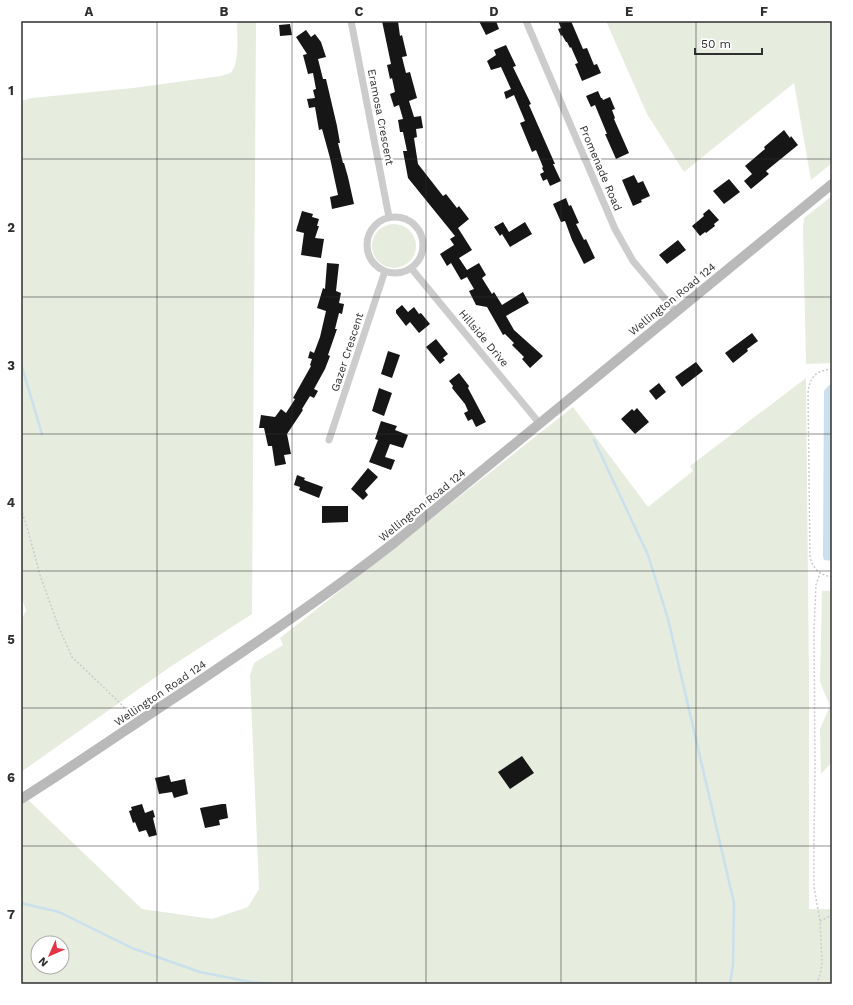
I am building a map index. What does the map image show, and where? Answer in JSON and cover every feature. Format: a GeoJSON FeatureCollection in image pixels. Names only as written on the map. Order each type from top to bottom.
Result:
{"type":"FeatureCollection","features":[{"type":"Feature","properties":{"kind":"main road","name":"Wellington Road 124"},"geometry":{"type":"LineString","coordinates":[[21,799],[136,723],[350,577],[396,542],[832,184]]}},
{"type":"Feature","properties":{"kind":"street","name":"Eramosa Crescent"},"geometry":{"type":"LineString","coordinates":[[351,21],[389,218]]}},
{"type":"Feature","properties":{"kind":"street","name":"Promenade Road"},"geometry":{"type":"LineString","coordinates":[[526,21],[615,229],[633,261],[676,312]]}},
{"type":"Feature","properties":{"kind":"street"},"geometry":{"type":"LineString","coordinates":[[389,218],[400,218],[410,222],[418,229],[422,239],[422,250],[418,260],[411,268],[399,272],[385,271],[371,260],[367,242],[375,225],[389,218]]}},
{"type":"Feature","properties":{"kind":"street","name":"Hillside Drive"},"geometry":{"type":"LineString","coordinates":[[411,268],[540,424]]}},
{"type":"Feature","properties":{"kind":"street","name":"Gazer Crescent"},"geometry":{"type":"LineString","coordinates":[[329,440],[385,271]]}},
{"type":"Feature","properties":{"kind":"path"},"geometry":{"type":"LineString","coordinates":[[832,370],[817,373],[809,384],[808,392],[810,558],[814,568],[820,573],[832,577]]}},
{"type":"Feature","properties":{"kind":"path"},"geometry":{"type":"LineString","coordinates":[[21,509],[40,575],[59,628],[72,657],[122,705],[136,723]]}},
{"type":"Feature","properties":{"kind":"path"},"geometry":{"type":"LineString","coordinates":[[816,984],[821,971],[822,962],[820,921],[814,887],[814,629],[816,585],[820,573]]}},
{"type":"Feature","properties":{"kind":"path"},"geometry":{"type":"LineString","coordinates":[[820,921],[832,915]]}},
{"type":"Feature","properties":{"kind":"shaded area"},"geometry":{"type":"Polygon","coordinates":[[[237,21],[256,21],[252,614],[170,667],[21,772],[21,621],[26,610],[21,597],[21,101],[32,98],[133,88],[221,76],[230,73],[237,57],[237,21]]]}},
{"type":"Feature","properties":{"kind":"shaded area"},"geometry":{"type":"Polygon","coordinates":[[[606,21],[832,21],[832,163],[811,180],[794,83],[684,172],[647,114],[606,21]]]}},
{"type":"Feature","properties":{"kind":"shaded area"},"geometry":{"type":"Polygon","coordinates":[[[832,196],[832,363],[806,364],[804,218],[832,196]]]}},
{"type":"Feature","properties":{"kind":"shaded area"},"geometry":{"type":"Polygon","coordinates":[[[390,224],[398,224],[410,230],[416,242],[416,250],[410,262],[398,268],[390,268],[378,262],[372,250],[372,242],[378,230],[390,224]]]}},
{"type":"Feature","properties":{"kind":"shaded area"},"geometry":{"type":"Polygon","coordinates":[[[806,378],[809,685],[809,909],[832,909],[832,984],[21,984],[21,793],[142,909],[212,919],[248,907],[259,889],[250,675],[254,663],[283,645],[280,638],[573,407],[648,507],[693,471],[690,466],[806,378]]]}},
{"type":"Feature","properties":{"kind":"shaded area"},"geometry":{"type":"Polygon","coordinates":[[[822,591],[832,591],[832,762],[821,774],[820,729],[830,706],[820,682],[822,591]]]}},
{"type":"Feature","properties":{"kind":"water"},"geometry":{"type":"Polygon","coordinates":[[[832,384],[832,561],[824,560],[823,556],[824,391],[829,385],[832,384]]]}},
{"type":"Feature","properties":{"kind":"building"},"geometry":{"type":"Polygon","coordinates":[[[382,21],[398,21],[400,36],[402,35],[407,56],[402,57],[406,73],[410,72],[417,98],[409,101],[414,117],[421,116],[423,128],[416,129],[417,137],[414,138],[418,164],[443,196],[446,194],[457,208],[459,206],[469,219],[458,228],[472,250],[459,258],[467,270],[479,263],[486,275],[482,278],[492,294],[494,292],[502,305],[523,292],[529,303],[506,316],[514,330],[543,356],[530,368],[522,359],[524,357],[512,345],[514,343],[505,334],[503,335],[487,307],[476,305],[469,291],[474,289],[467,277],[461,280],[451,263],[447,266],[440,254],[454,245],[450,239],[455,236],[408,178],[403,151],[407,151],[403,132],[400,132],[398,120],[403,119],[399,105],[394,107],[390,94],[395,92],[387,65],[391,64],[382,21]]]}},
{"type":"Feature","properties":{"kind":"building"},"geometry":{"type":"Polygon","coordinates":[[[479,21],[496,21],[499,29],[486,35],[479,21]]]}},
{"type":"Feature","properties":{"kind":"building"},"geometry":{"type":"Polygon","coordinates":[[[558,21],[571,21],[583,49],[587,48],[594,65],[597,64],[601,73],[582,81],[575,64],[578,63],[571,47],[570,48],[562,35],[561,36],[558,29],[561,28],[558,21]]]}},
{"type":"Feature","properties":{"kind":"building"},"geometry":{"type":"Polygon","coordinates":[[[290,24],[292,35],[280,36],[279,25],[290,24]]]}},
{"type":"Feature","properties":{"kind":"building"},"geometry":{"type":"Polygon","coordinates":[[[306,30],[311,37],[315,34],[321,42],[326,57],[318,59],[323,79],[326,79],[337,126],[340,143],[338,143],[354,204],[332,209],[330,197],[338,195],[330,158],[322,129],[319,130],[315,107],[309,108],[307,99],[315,98],[313,90],[316,89],[313,73],[308,74],[303,55],[307,54],[296,37],[306,30]]]}},
{"type":"Feature","properties":{"kind":"building"},"geometry":{"type":"Polygon","coordinates":[[[506,45],[516,66],[513,67],[531,104],[529,105],[561,181],[550,186],[547,179],[543,181],[540,174],[544,172],[543,167],[536,150],[532,152],[520,123],[525,121],[514,95],[506,99],[504,92],[511,89],[501,67],[491,70],[487,61],[496,55],[494,50],[506,45]]]}},
{"type":"Feature","properties":{"kind":"building"},"geometry":{"type":"Polygon","coordinates":[[[598,91],[603,100],[610,97],[615,109],[612,110],[614,119],[629,153],[616,159],[595,105],[591,107],[586,96],[598,91]]]}},
{"type":"Feature","properties":{"kind":"building"},"geometry":{"type":"Polygon","coordinates":[[[784,130],[798,145],[766,171],[769,174],[751,189],[744,181],[752,174],[745,166],[784,130]]]}},
{"type":"Feature","properties":{"kind":"building"},"geometry":{"type":"Polygon","coordinates":[[[634,175],[638,183],[643,181],[650,196],[633,206],[622,180],[634,175]]]}},
{"type":"Feature","properties":{"kind":"building"},"geometry":{"type":"Polygon","coordinates":[[[729,179],[740,192],[724,204],[713,191],[729,179]]]}},
{"type":"Feature","properties":{"kind":"building"},"geometry":{"type":"Polygon","coordinates":[[[566,198],[569,206],[571,205],[579,223],[576,224],[584,240],[586,239],[595,258],[584,264],[572,240],[565,221],[561,222],[553,204],[566,198]]]}},
{"type":"Feature","properties":{"kind":"building"},"geometry":{"type":"Polygon","coordinates":[[[709,209],[719,220],[714,224],[715,226],[700,236],[692,226],[704,216],[703,214],[709,209]]]}},
{"type":"Feature","properties":{"kind":"building"},"geometry":{"type":"Polygon","coordinates":[[[302,211],[313,214],[312,217],[319,219],[317,226],[319,226],[315,238],[324,239],[321,258],[301,255],[304,233],[296,231],[302,211]]]}},
{"type":"Feature","properties":{"kind":"building"},"geometry":{"type":"Polygon","coordinates":[[[503,222],[509,232],[525,222],[532,234],[510,247],[502,234],[500,236],[494,227],[503,222]]]}},
{"type":"Feature","properties":{"kind":"building"},"geometry":{"type":"Polygon","coordinates":[[[678,240],[686,250],[667,264],[659,255],[678,240]]]}},
{"type":"Feature","properties":{"kind":"building"},"geometry":{"type":"Polygon","coordinates":[[[327,263],[339,264],[336,291],[341,293],[339,303],[344,304],[342,314],[339,313],[335,329],[337,329],[328,355],[330,356],[314,389],[318,391],[314,398],[310,396],[302,409],[303,410],[287,434],[291,454],[284,455],[286,464],[275,466],[272,446],[268,446],[264,428],[259,428],[261,415],[275,417],[281,409],[286,413],[295,399],[293,398],[311,366],[312,359],[308,358],[310,351],[314,353],[320,337],[326,311],[317,308],[323,288],[325,289],[327,263]]]}},
{"type":"Feature","properties":{"kind":"building"},"geometry":{"type":"Polygon","coordinates":[[[402,305],[408,312],[414,307],[430,324],[419,333],[410,322],[406,326],[396,313],[396,310],[402,305]]]}},
{"type":"Feature","properties":{"kind":"building"},"geometry":{"type":"Polygon","coordinates":[[[752,333],[758,341],[747,349],[748,351],[733,363],[725,353],[752,333]]]}},
{"type":"Feature","properties":{"kind":"building"},"geometry":{"type":"Polygon","coordinates":[[[436,339],[448,354],[443,358],[445,360],[440,364],[426,347],[436,339]]]}},
{"type":"Feature","properties":{"kind":"building"},"geometry":{"type":"Polygon","coordinates":[[[388,351],[400,355],[392,378],[381,374],[388,351]]]}},
{"type":"Feature","properties":{"kind":"building"},"geometry":{"type":"Polygon","coordinates":[[[696,362],[703,371],[682,387],[675,377],[696,362]]]}},
{"type":"Feature","properties":{"kind":"building"},"geometry":{"type":"Polygon","coordinates":[[[459,373],[469,386],[468,388],[486,422],[476,427],[472,419],[468,421],[464,413],[468,411],[465,404],[452,388],[453,386],[449,381],[459,373]]]}},
{"type":"Feature","properties":{"kind":"building"},"geometry":{"type":"Polygon","coordinates":[[[659,383],[666,392],[656,400],[649,391],[659,383]]]}},
{"type":"Feature","properties":{"kind":"building"},"geometry":{"type":"Polygon","coordinates":[[[379,388],[392,393],[384,416],[372,411],[379,388]]]}},
{"type":"Feature","properties":{"kind":"building"},"geometry":{"type":"Polygon","coordinates":[[[637,408],[649,422],[635,434],[621,419],[632,409],[634,411],[637,408]]]}},
{"type":"Feature","properties":{"kind":"building"},"geometry":{"type":"Polygon","coordinates":[[[381,421],[397,426],[395,430],[408,435],[403,448],[390,444],[385,457],[395,460],[391,470],[369,462],[378,440],[375,439],[381,421]]]}},
{"type":"Feature","properties":{"kind":"building"},"geometry":{"type":"Polygon","coordinates":[[[368,468],[378,477],[365,491],[368,495],[363,500],[351,489],[368,468]]]}},
{"type":"Feature","properties":{"kind":"building"},"geometry":{"type":"Polygon","coordinates":[[[297,475],[305,478],[304,480],[323,487],[319,498],[299,490],[300,487],[294,485],[297,475]]]}},
{"type":"Feature","properties":{"kind":"building"},"geometry":{"type":"Polygon","coordinates":[[[322,506],[348,506],[348,522],[322,523],[322,506]]]}},
{"type":"Feature","properties":{"kind":"building"},"geometry":{"type":"Polygon","coordinates":[[[522,756],[534,773],[510,789],[498,772],[522,756]]]}},
{"type":"Feature","properties":{"kind":"building"},"geometry":{"type":"Polygon","coordinates":[[[169,775],[171,782],[185,779],[188,794],[174,798],[172,792],[159,794],[155,778],[169,775]]]}},
{"type":"Feature","properties":{"kind":"building"},"geometry":{"type":"Polygon","coordinates":[[[142,804],[145,813],[153,810],[155,817],[153,818],[157,835],[149,837],[146,830],[139,832],[135,822],[133,823],[129,811],[132,810],[131,807],[142,804]]]}},
{"type":"Feature","properties":{"kind":"building"},"geometry":{"type":"Polygon","coordinates":[[[226,804],[228,818],[219,820],[220,825],[205,828],[200,808],[226,804]]]}},
{"type":"Feature","properties":{"kind":"waterway"},"geometry":{"type":"LineString","coordinates":[[21,364],[42,434]]}},
{"type":"Feature","properties":{"kind":"waterway"},"geometry":{"type":"LineString","coordinates":[[594,440],[648,555],[668,619],[734,903],[733,965],[730,984]]}},
{"type":"Feature","properties":{"kind":"waterway"},"geometry":{"type":"LineString","coordinates":[[21,903],[59,912],[132,948],[200,972],[251,982],[274,984]]}}]}
